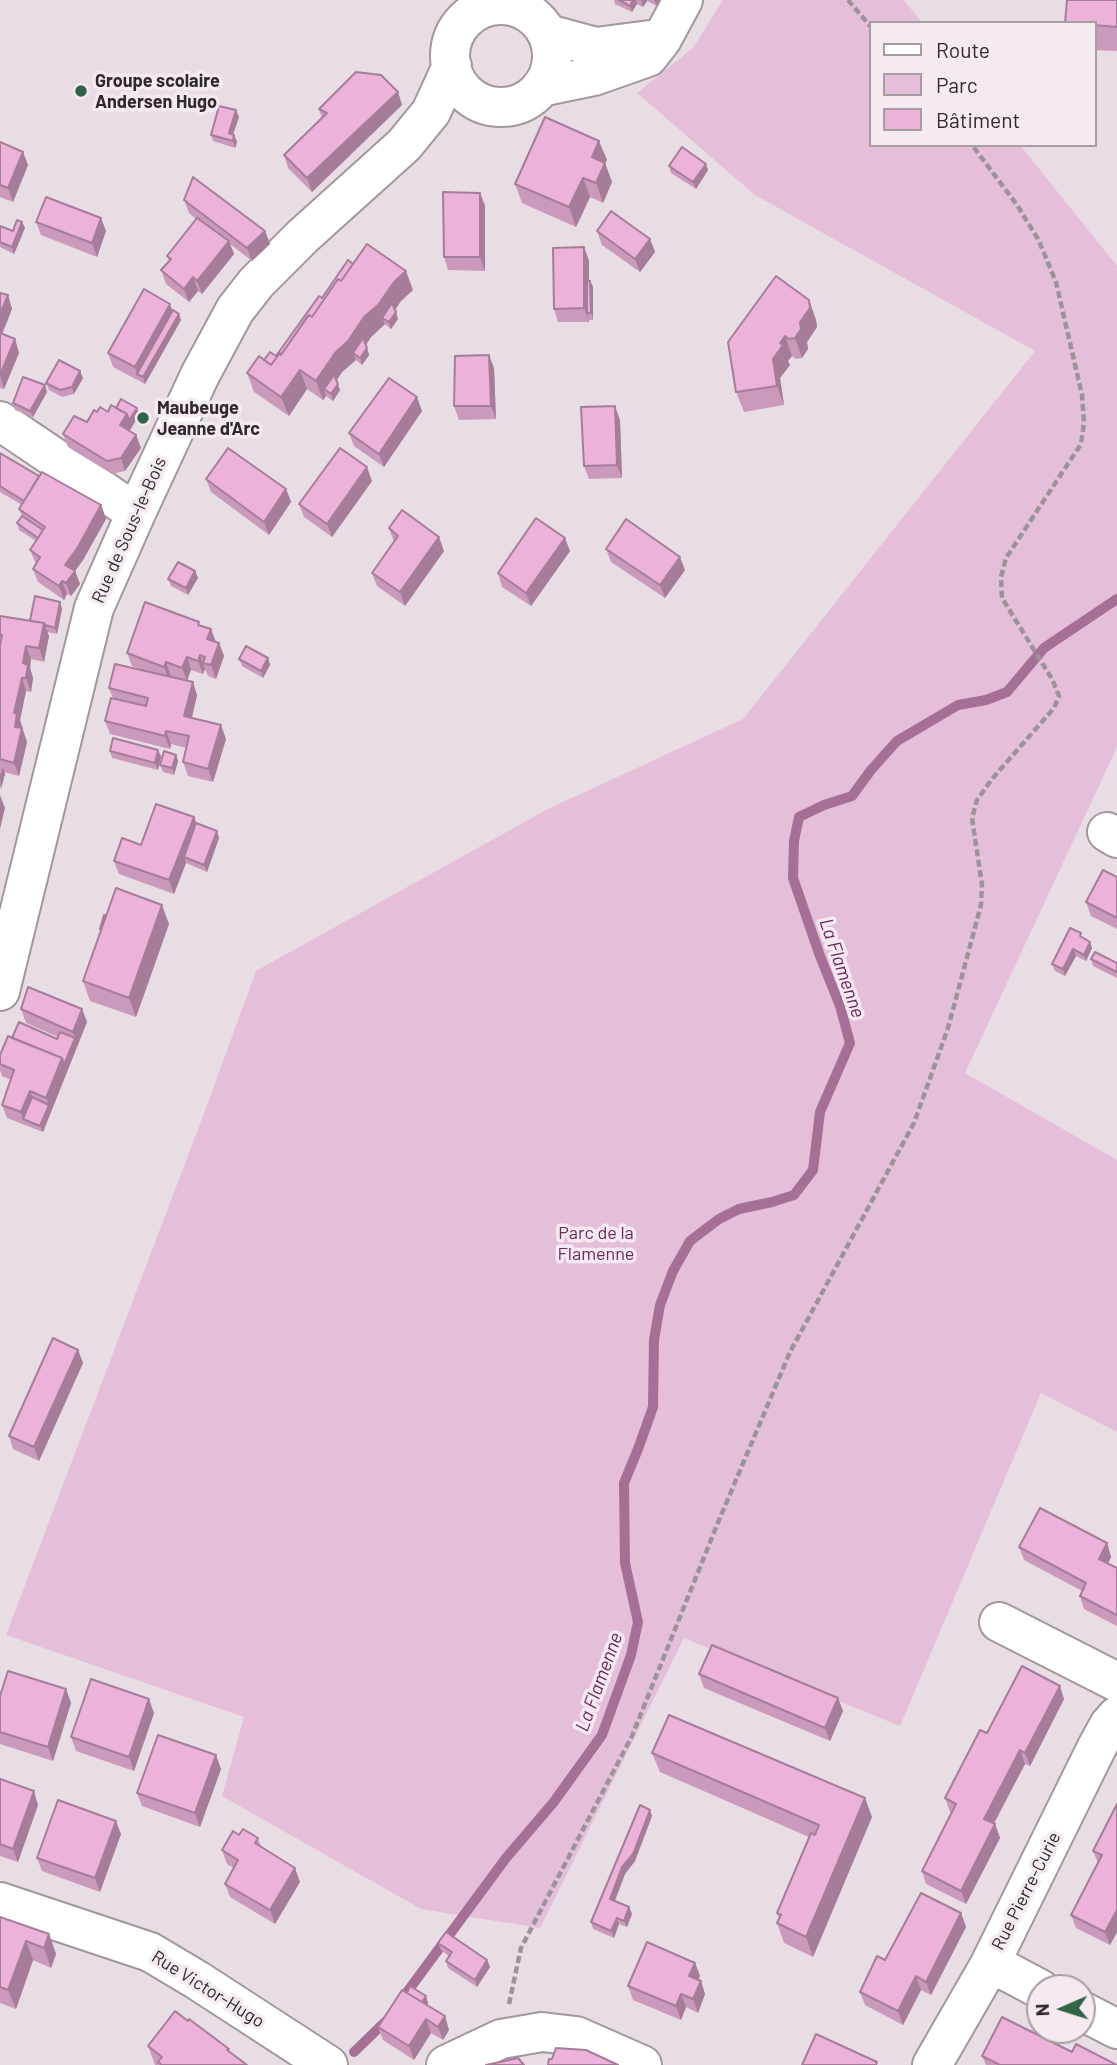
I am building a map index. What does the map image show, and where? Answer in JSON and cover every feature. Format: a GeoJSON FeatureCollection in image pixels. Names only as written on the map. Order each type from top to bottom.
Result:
{"type":"FeatureCollection","features":[{"type":"Feature","properties":{"kind":"street"},"geometry":{"type":"LineString","coordinates":[[541,87],[594,76],[648,57],[662,39],[683,0]]}},
{"type":"Feature","properties":{"kind":"street"},"geometry":{"type":"LineString","coordinates":[[502,5],[519,8],[533,16],[548,34],[552,58],[548,74],[541,87],[530,97],[499,107],[470,97],[460,86],[449,55],[459,26],[471,15],[485,7],[502,5]]}},
{"type":"Feature","properties":{"kind":"street"},"geometry":{"type":"LineString","coordinates":[[548,34],[596,47],[662,39]]}},
{"type":"Feature","properties":{"kind":"street","name":"Rue de Sous-le-Bois"},"geometry":{"type":"LineString","coordinates":[[0,991],[94,608],[201,375],[236,310],[256,283],[303,236],[404,145],[430,112],[452,66]]}},
{"type":"Feature","properties":{"kind":"street","name":"Rue de Sous-le-Bois"},"geometry":{"type":"LineString","coordinates":[[404,145],[499,107]]}},
{"type":"Feature","properties":{"kind":"street"},"geometry":{"type":"LineString","coordinates":[[0,421],[136,513]]}},
{"type":"Feature","properties":{"kind":"street"},"geometry":{"type":"LineString","coordinates":[[999,1622],[1117,1682]]}},
{"type":"Feature","properties":{"kind":"street","name":"Rue Pierre-Curie"},"geometry":{"type":"LineString","coordinates":[[932,2065],[989,1965],[1097,1747],[1117,1716]]}},
{"type":"Feature","properties":{"kind":"street","name":"Rue Victor-Hugo"},"geometry":{"type":"LineString","coordinates":[[0,1902],[150,1952],[328,2065]]}},
{"type":"Feature","properties":{"kind":"street"},"geometry":{"type":"LineString","coordinates":[[989,1965],[1026,1982]]}},
{"type":"Feature","properties":{"kind":"street"},"geometry":{"type":"LineString","coordinates":[[1096,2018],[1117,2029]]}},
{"type":"Feature","properties":{"kind":"street"},"geometry":{"type":"LineString","coordinates":[[446,2065],[501,2039],[542,2032],[569,2035],[642,2065]]}},
{"type":"Feature","properties":{"kind":"path"},"geometry":{"type":"LineString","coordinates":[[848,0],[869,25]]}},
{"type":"Feature","properties":{"kind":"path"},"geometry":{"type":"LineString","coordinates":[[501,2039],[522,1948],[632,1736],[716,1525],[790,1352],[914,1123],[948,1028],[981,905],[982,885],[972,818],[977,800],[1054,708],[1059,696],[1049,674],[1002,598],[1001,577],[1006,558],[1081,444],[1084,423],[1082,395],[1056,282],[1038,239],[1017,205],[974,147]]}},
{"type":"Feature","properties":{"kind":"green space","name":"Parc de la Flamenne"},"geometry":{"type":"Polygon","coordinates":[[[723,0],[904,0],[920,21],[869,21],[869,147],[1022,147],[1117,266],[1117,747],[965,1073],[1117,1160],[1117,1432],[1041,1393],[900,1726],[684,1638],[540,1928],[421,1909],[222,1796],[244,1717],[6,1635],[256,971],[548,809],[743,719],[1035,351],[755,195],[637,93],[693,48],[723,0]]]}},
{"type":"Feature","properties":{"kind":"building"},"geometry":{"type":"Polygon","coordinates":[[[619,0],[633,0],[630,6],[619,0]]]}},
{"type":"Feature","properties":{"kind":"building"},"geometry":{"type":"Polygon","coordinates":[[[1067,0],[1117,0],[1117,27],[1096,25],[1096,21],[1065,21],[1067,0]]]}},
{"type":"Feature","properties":{"kind":"building"},"geometry":{"type":"Polygon","coordinates":[[[356,72],[381,75],[398,92],[307,178],[284,155],[327,113],[319,109],[356,72]]]}},
{"type":"Feature","properties":{"kind":"building"},"geometry":{"type":"Polygon","coordinates":[[[219,106],[236,110],[229,133],[234,135],[233,141],[211,135],[219,106]]]}},
{"type":"Feature","properties":{"kind":"building"},"geometry":{"type":"Polygon","coordinates":[[[545,117],[599,141],[592,157],[605,163],[596,183],[583,178],[569,207],[515,184],[545,117]]]}},
{"type":"Feature","properties":{"kind":"building"},"geometry":{"type":"Polygon","coordinates":[[[0,142],[23,152],[8,188],[0,185],[0,142]]]}},
{"type":"Feature","properties":{"kind":"building"},"geometry":{"type":"Polygon","coordinates":[[[682,147],[706,164],[693,182],[669,166],[682,147]]]}},
{"type":"Feature","properties":{"kind":"building"},"geometry":{"type":"Polygon","coordinates":[[[193,177],[265,231],[247,248],[184,200],[193,177]]]}},
{"type":"Feature","properties":{"kind":"building"},"geometry":{"type":"Polygon","coordinates":[[[443,192],[480,193],[480,257],[444,257],[443,192]]]}},
{"type":"Feature","properties":{"kind":"building"},"geometry":{"type":"Polygon","coordinates":[[[46,197],[101,218],[92,243],[36,222],[46,197]]]}},
{"type":"Feature","properties":{"kind":"building"},"geometry":{"type":"Polygon","coordinates":[[[611,211],[650,239],[635,259],[597,231],[611,211]]]}},
{"type":"Feature","properties":{"kind":"building"},"geometry":{"type":"Polygon","coordinates":[[[197,218],[229,241],[197,281],[193,277],[184,289],[161,270],[171,259],[167,256],[197,218]]]}},
{"type":"Feature","properties":{"kind":"building"},"geometry":{"type":"Polygon","coordinates":[[[17,220],[22,222],[12,247],[0,242],[0,226],[13,231],[17,220]]]}},
{"type":"Feature","properties":{"kind":"building"},"geometry":{"type":"Polygon","coordinates":[[[367,244],[406,271],[394,282],[378,305],[364,317],[316,381],[300,370],[281,397],[247,373],[259,356],[271,365],[280,353],[281,355],[307,317],[312,317],[338,279],[341,281],[367,244]]]}},
{"type":"Feature","properties":{"kind":"building"},"geometry":{"type":"Polygon","coordinates":[[[584,247],[584,308],[554,309],[553,248],[584,247]]]}},
{"type":"Feature","properties":{"kind":"building"},"geometry":{"type":"Polygon","coordinates":[[[348,260],[353,264],[341,281],[338,279],[312,317],[309,315],[281,355],[280,353],[271,365],[264,360],[270,352],[276,356],[348,260]]]}},
{"type":"Feature","properties":{"kind":"building"},"geometry":{"type":"Polygon","coordinates":[[[776,276],[809,300],[810,308],[800,322],[801,329],[795,338],[789,339],[785,336],[780,343],[783,345],[773,359],[777,386],[736,392],[728,342],[776,276]]]}},
{"type":"Feature","properties":{"kind":"building"},"geometry":{"type":"Polygon","coordinates":[[[587,281],[590,281],[591,313],[587,313],[587,281]]]}},
{"type":"Feature","properties":{"kind":"building"},"geometry":{"type":"Polygon","coordinates":[[[144,289],[170,304],[135,367],[108,353],[144,289]]]}},
{"type":"Feature","properties":{"kind":"building"},"geometry":{"type":"Polygon","coordinates":[[[0,293],[8,295],[0,314],[0,293]]]}},
{"type":"Feature","properties":{"kind":"building"},"geometry":{"type":"Polygon","coordinates":[[[392,303],[396,312],[389,322],[382,318],[392,303]]]}},
{"type":"Feature","properties":{"kind":"building"},"geometry":{"type":"Polygon","coordinates":[[[173,310],[179,314],[143,377],[137,374],[173,310]]]}},
{"type":"Feature","properties":{"kind":"building"},"geometry":{"type":"Polygon","coordinates":[[[0,333],[15,339],[0,375],[0,333]]]}},
{"type":"Feature","properties":{"kind":"building"},"geometry":{"type":"Polygon","coordinates":[[[363,338],[367,348],[360,358],[353,353],[363,338]]]}},
{"type":"Feature","properties":{"kind":"building"},"geometry":{"type":"Polygon","coordinates":[[[489,355],[491,406],[454,406],[455,356],[489,355]]]}},
{"type":"Feature","properties":{"kind":"building"},"geometry":{"type":"Polygon","coordinates":[[[59,360],[80,371],[72,387],[60,390],[46,383],[59,360]]]}},
{"type":"Feature","properties":{"kind":"building"},"geometry":{"type":"Polygon","coordinates":[[[334,375],[338,384],[331,394],[324,389],[334,375]]]}},
{"type":"Feature","properties":{"kind":"building"},"geometry":{"type":"Polygon","coordinates":[[[23,377],[45,385],[30,411],[13,403],[23,377]]]}},
{"type":"Feature","properties":{"kind":"building"},"geometry":{"type":"Polygon","coordinates":[[[389,378],[417,397],[379,454],[349,433],[389,378]]]}},
{"type":"Feature","properties":{"kind":"building"},"geometry":{"type":"Polygon","coordinates":[[[121,399],[137,408],[129,420],[127,414],[116,408],[121,399]]]}},
{"type":"Feature","properties":{"kind":"building"},"geometry":{"type":"Polygon","coordinates":[[[111,405],[127,414],[120,425],[136,435],[121,458],[107,461],[63,434],[74,416],[87,422],[94,410],[97,412],[100,407],[108,412],[111,405]]]}},
{"type":"Feature","properties":{"kind":"building"},"geometry":{"type":"Polygon","coordinates":[[[615,406],[617,465],[584,466],[581,407],[615,406]]]}},
{"type":"Feature","properties":{"kind":"building"},"geometry":{"type":"Polygon","coordinates":[[[228,448],[286,489],[264,522],[206,479],[228,448]]]}},
{"type":"Feature","properties":{"kind":"building"},"geometry":{"type":"Polygon","coordinates":[[[340,448],[367,467],[327,524],[299,504],[340,448]]]}},
{"type":"Feature","properties":{"kind":"building"},"geometry":{"type":"Polygon","coordinates":[[[0,453],[39,476],[24,501],[0,486],[0,453]]]}},
{"type":"Feature","properties":{"kind":"building"},"geometry":{"type":"Polygon","coordinates":[[[42,472],[101,505],[65,565],[75,571],[66,583],[62,581],[59,586],[33,569],[40,557],[30,550],[45,527],[19,509],[42,472]]]}},
{"type":"Feature","properties":{"kind":"building"},"geometry":{"type":"Polygon","coordinates":[[[402,510],[439,537],[400,592],[372,573],[398,536],[389,528],[402,510]]]}},
{"type":"Feature","properties":{"kind":"building"},"geometry":{"type":"Polygon","coordinates":[[[22,516],[43,530],[38,538],[17,523],[22,516]]]}},
{"type":"Feature","properties":{"kind":"building"},"geometry":{"type":"Polygon","coordinates":[[[536,518],[565,538],[526,593],[498,573],[536,518]]]}},
{"type":"Feature","properties":{"kind":"building"},"geometry":{"type":"Polygon","coordinates":[[[626,519],[680,557],[660,585],[606,549],[626,519]]]}},
{"type":"Feature","properties":{"kind":"building"},"geometry":{"type":"Polygon","coordinates":[[[178,562],[195,571],[186,588],[168,579],[178,562]]]}},
{"type":"Feature","properties":{"kind":"building"},"geometry":{"type":"Polygon","coordinates":[[[35,596],[60,602],[55,628],[30,621],[35,596]]]}},
{"type":"Feature","properties":{"kind":"building"},"geometry":{"type":"Polygon","coordinates":[[[145,602],[211,629],[207,639],[219,643],[211,665],[203,663],[205,657],[200,655],[198,661],[187,657],[182,668],[166,662],[164,667],[127,653],[145,602]]]}},
{"type":"Feature","properties":{"kind":"building"},"geometry":{"type":"Polygon","coordinates":[[[0,616],[44,623],[39,648],[26,646],[23,663],[28,665],[26,678],[22,678],[14,713],[17,713],[15,727],[22,728],[14,763],[0,759],[0,616]]]}},
{"type":"Feature","properties":{"kind":"building"},"geometry":{"type":"Polygon","coordinates":[[[246,646],[268,658],[261,671],[239,659],[246,646]]]}},
{"type":"Feature","properties":{"kind":"building"},"geometry":{"type":"Polygon","coordinates":[[[115,664],[193,682],[184,716],[221,725],[208,769],[183,762],[189,736],[166,731],[165,736],[105,721],[111,698],[146,706],[148,698],[109,688],[115,664]]]}},
{"type":"Feature","properties":{"kind":"building"},"geometry":{"type":"Polygon","coordinates":[[[113,738],[158,750],[155,763],[110,751],[113,738]]]}},
{"type":"Feature","properties":{"kind":"building"},"geometry":{"type":"Polygon","coordinates":[[[164,751],[176,755],[172,768],[160,765],[164,751]]]}},
{"type":"Feature","properties":{"kind":"building"},"geometry":{"type":"Polygon","coordinates":[[[156,804],[194,817],[169,880],[114,861],[122,838],[141,845],[156,804]]]}},
{"type":"Feature","properties":{"kind":"building"},"geometry":{"type":"Polygon","coordinates":[[[196,823],[217,831],[204,865],[184,857],[196,823]]]}},
{"type":"Feature","properties":{"kind":"building"},"geometry":{"type":"Polygon","coordinates":[[[1103,870],[1117,877],[1117,918],[1086,902],[1103,870]]]}},
{"type":"Feature","properties":{"kind":"building"},"geometry":{"type":"Polygon","coordinates":[[[116,888],[162,905],[129,998],[83,981],[116,888]]]}},
{"type":"Feature","properties":{"kind":"building"},"geometry":{"type":"Polygon","coordinates":[[[1070,928],[1081,933],[1080,936],[1090,942],[1084,955],[1073,949],[1063,969],[1052,964],[1070,928]]]}},
{"type":"Feature","properties":{"kind":"building"},"geometry":{"type":"Polygon","coordinates":[[[1095,952],[1117,963],[1117,972],[1091,959],[1095,952]]]}},
{"type":"Feature","properties":{"kind":"building"},"geometry":{"type":"Polygon","coordinates":[[[28,987],[82,1009],[73,1032],[21,1009],[28,987]]]}},
{"type":"Feature","properties":{"kind":"building"},"geometry":{"type":"Polygon","coordinates":[[[19,1022],[57,1039],[60,1032],[75,1038],[64,1065],[62,1058],[12,1038],[19,1022]]]}},
{"type":"Feature","properties":{"kind":"building"},"geometry":{"type":"Polygon","coordinates":[[[8,1036],[62,1058],[46,1098],[30,1091],[21,1112],[2,1105],[14,1070],[0,1064],[0,1055],[8,1036]]]}},
{"type":"Feature","properties":{"kind":"building"},"geometry":{"type":"Polygon","coordinates":[[[32,1097],[49,1105],[40,1126],[23,1119],[32,1097]]]}},
{"type":"Feature","properties":{"kind":"building"},"geometry":{"type":"Polygon","coordinates":[[[53,1338],[78,1350],[34,1447],[9,1436],[53,1338]]]}},
{"type":"Feature","properties":{"kind":"building"},"geometry":{"type":"Polygon","coordinates":[[[1040,1508],[1107,1543],[1099,1559],[1117,1568],[1117,1615],[1080,1596],[1086,1583],[1019,1547],[1040,1508]]]}},
{"type":"Feature","properties":{"kind":"building"},"geometry":{"type":"Polygon","coordinates":[[[712,1645],[838,1698],[825,1728],[699,1674],[712,1645]]]}},
{"type":"Feature","properties":{"kind":"building"},"geometry":{"type":"Polygon","coordinates":[[[1022,1666],[1060,1686],[1025,1753],[1020,1750],[984,1819],[995,1824],[961,1891],[922,1871],[956,1804],[945,1798],[980,1730],[987,1733],[1022,1666]]]}},
{"type":"Feature","properties":{"kind":"building"},"geometry":{"type":"Polygon","coordinates":[[[8,1671],[66,1689],[48,1747],[0,1732],[0,1696],[8,1671]]]}},
{"type":"Feature","properties":{"kind":"building"},"geometry":{"type":"Polygon","coordinates":[[[91,1679],[149,1699],[129,1757],[71,1737],[91,1679]]]}},
{"type":"Feature","properties":{"kind":"building"},"geometry":{"type":"Polygon","coordinates":[[[669,1715],[865,1798],[806,1937],[777,1923],[781,1915],[777,1913],[811,1833],[815,1835],[819,1825],[652,1753],[669,1715]]]}},
{"type":"Feature","properties":{"kind":"building"},"geometry":{"type":"Polygon","coordinates":[[[158,1735],[216,1755],[195,1813],[137,1793],[158,1735]]]}},
{"type":"Feature","properties":{"kind":"building"},"geometry":{"type":"Polygon","coordinates":[[[0,1779],[34,1791],[13,1849],[0,1844],[0,1779]]]}},
{"type":"Feature","properties":{"kind":"building"},"geometry":{"type":"Polygon","coordinates":[[[58,1800],[116,1821],[95,1878],[37,1858],[58,1800]]]}},
{"type":"Feature","properties":{"kind":"building"},"geometry":{"type":"Polygon","coordinates":[[[1117,1804],[1117,1910],[1105,1932],[1071,1915],[1102,1855],[1093,1851],[1117,1804]]]}},
{"type":"Feature","properties":{"kind":"building"},"geometry":{"type":"Polygon","coordinates":[[[640,1805],[650,1810],[633,1854],[622,1867],[610,1899],[629,1907],[624,1921],[617,1918],[611,1931],[591,1922],[640,1805]]]}},
{"type":"Feature","properties":{"kind":"building"},"geometry":{"type":"Polygon","coordinates":[[[243,1829],[258,1838],[255,1843],[295,1868],[270,1910],[225,1884],[238,1860],[222,1850],[233,1831],[239,1835],[243,1829]]]}},
{"type":"Feature","properties":{"kind":"building"},"geometry":{"type":"Polygon","coordinates":[[[921,1893],[961,1913],[926,1982],[916,1976],[898,2011],[860,1992],[877,1956],[885,1960],[921,1893]]]}},
{"type":"Feature","properties":{"kind":"building"},"geometry":{"type":"Polygon","coordinates":[[[0,1917],[49,1934],[44,1948],[26,1941],[8,1990],[0,1987],[0,1917]]]}},
{"type":"Feature","properties":{"kind":"building"},"geometry":{"type":"Polygon","coordinates":[[[446,1932],[487,1960],[475,1980],[446,1961],[452,1952],[438,1943],[446,1932]]]}},
{"type":"Feature","properties":{"kind":"building"},"geometry":{"type":"Polygon","coordinates":[[[647,1942],[695,1963],[689,1976],[701,1981],[693,1999],[681,1994],[676,2006],[628,1986],[647,1942]]]}},
{"type":"Feature","properties":{"kind":"building"},"geometry":{"type":"Polygon","coordinates":[[[410,1986],[426,1996],[422,2002],[407,1993],[410,1986]]]}},
{"type":"Feature","properties":{"kind":"building"},"geometry":{"type":"Polygon","coordinates":[[[402,1990],[445,2016],[438,2027],[426,2019],[409,2046],[378,2027],[402,1990]]]}},
{"type":"Feature","properties":{"kind":"building"},"geometry":{"type":"Polygon","coordinates":[[[175,2011],[247,2065],[162,2065],[158,2062],[162,2057],[148,2046],[175,2011]]]}},
{"type":"Feature","properties":{"kind":"building"},"geometry":{"type":"Polygon","coordinates":[[[1002,2017],[1026,2029],[1026,2044],[1056,2044],[1072,2052],[1076,2044],[1117,2065],[1000,2065],[982,2056],[1002,2017]]]}},
{"type":"Feature","properties":{"kind":"building"},"geometry":{"type":"Polygon","coordinates":[[[816,2034],[877,2062],[876,2065],[802,2065],[816,2034]]]}},
{"type":"Feature","properties":{"kind":"building"},"geometry":{"type":"Polygon","coordinates":[[[556,2048],[586,2050],[618,2065],[548,2065],[556,2048]]]}},
{"type":"Feature","properties":{"kind":"building"},"geometry":{"type":"Polygon","coordinates":[[[518,2058],[524,2065],[486,2065],[518,2058]]]}},
{"type":"Feature","properties":{"kind":"waterway","name":"La Flamenne"},"geometry":{"type":"LineString","coordinates":[[399,2003],[506,1858],[553,1803],[602,1735],[631,1655],[638,1622],[625,1563],[624,1483],[653,1407],[654,1340],[660,1305],[673,1271],[690,1241],[719,1219],[739,1209],[794,1195],[813,1170],[820,1112],[850,1043],[840,1006],[793,878],[794,841],[799,817],[852,796],[897,741],[958,705],[986,700],[1007,692],[1044,648],[1117,599]]}},
{"type":"Feature","properties":{"kind":"waterway","name":"La Flamenne"},"geometry":{"type":"LineString","coordinates":[[354,2052],[386,2021]]}},
{"type":"Feature","properties":{"kind":"place","name":"Groupe scolaire Andersen Hugo"},"geometry":{"type":"Point","coordinates":[81,91]}},
{"type":"Feature","properties":{"kind":"place","name":"Maubeuge Jeanne d'Arc"},"geometry":{"type":"Point","coordinates":[143,418]}}]}
